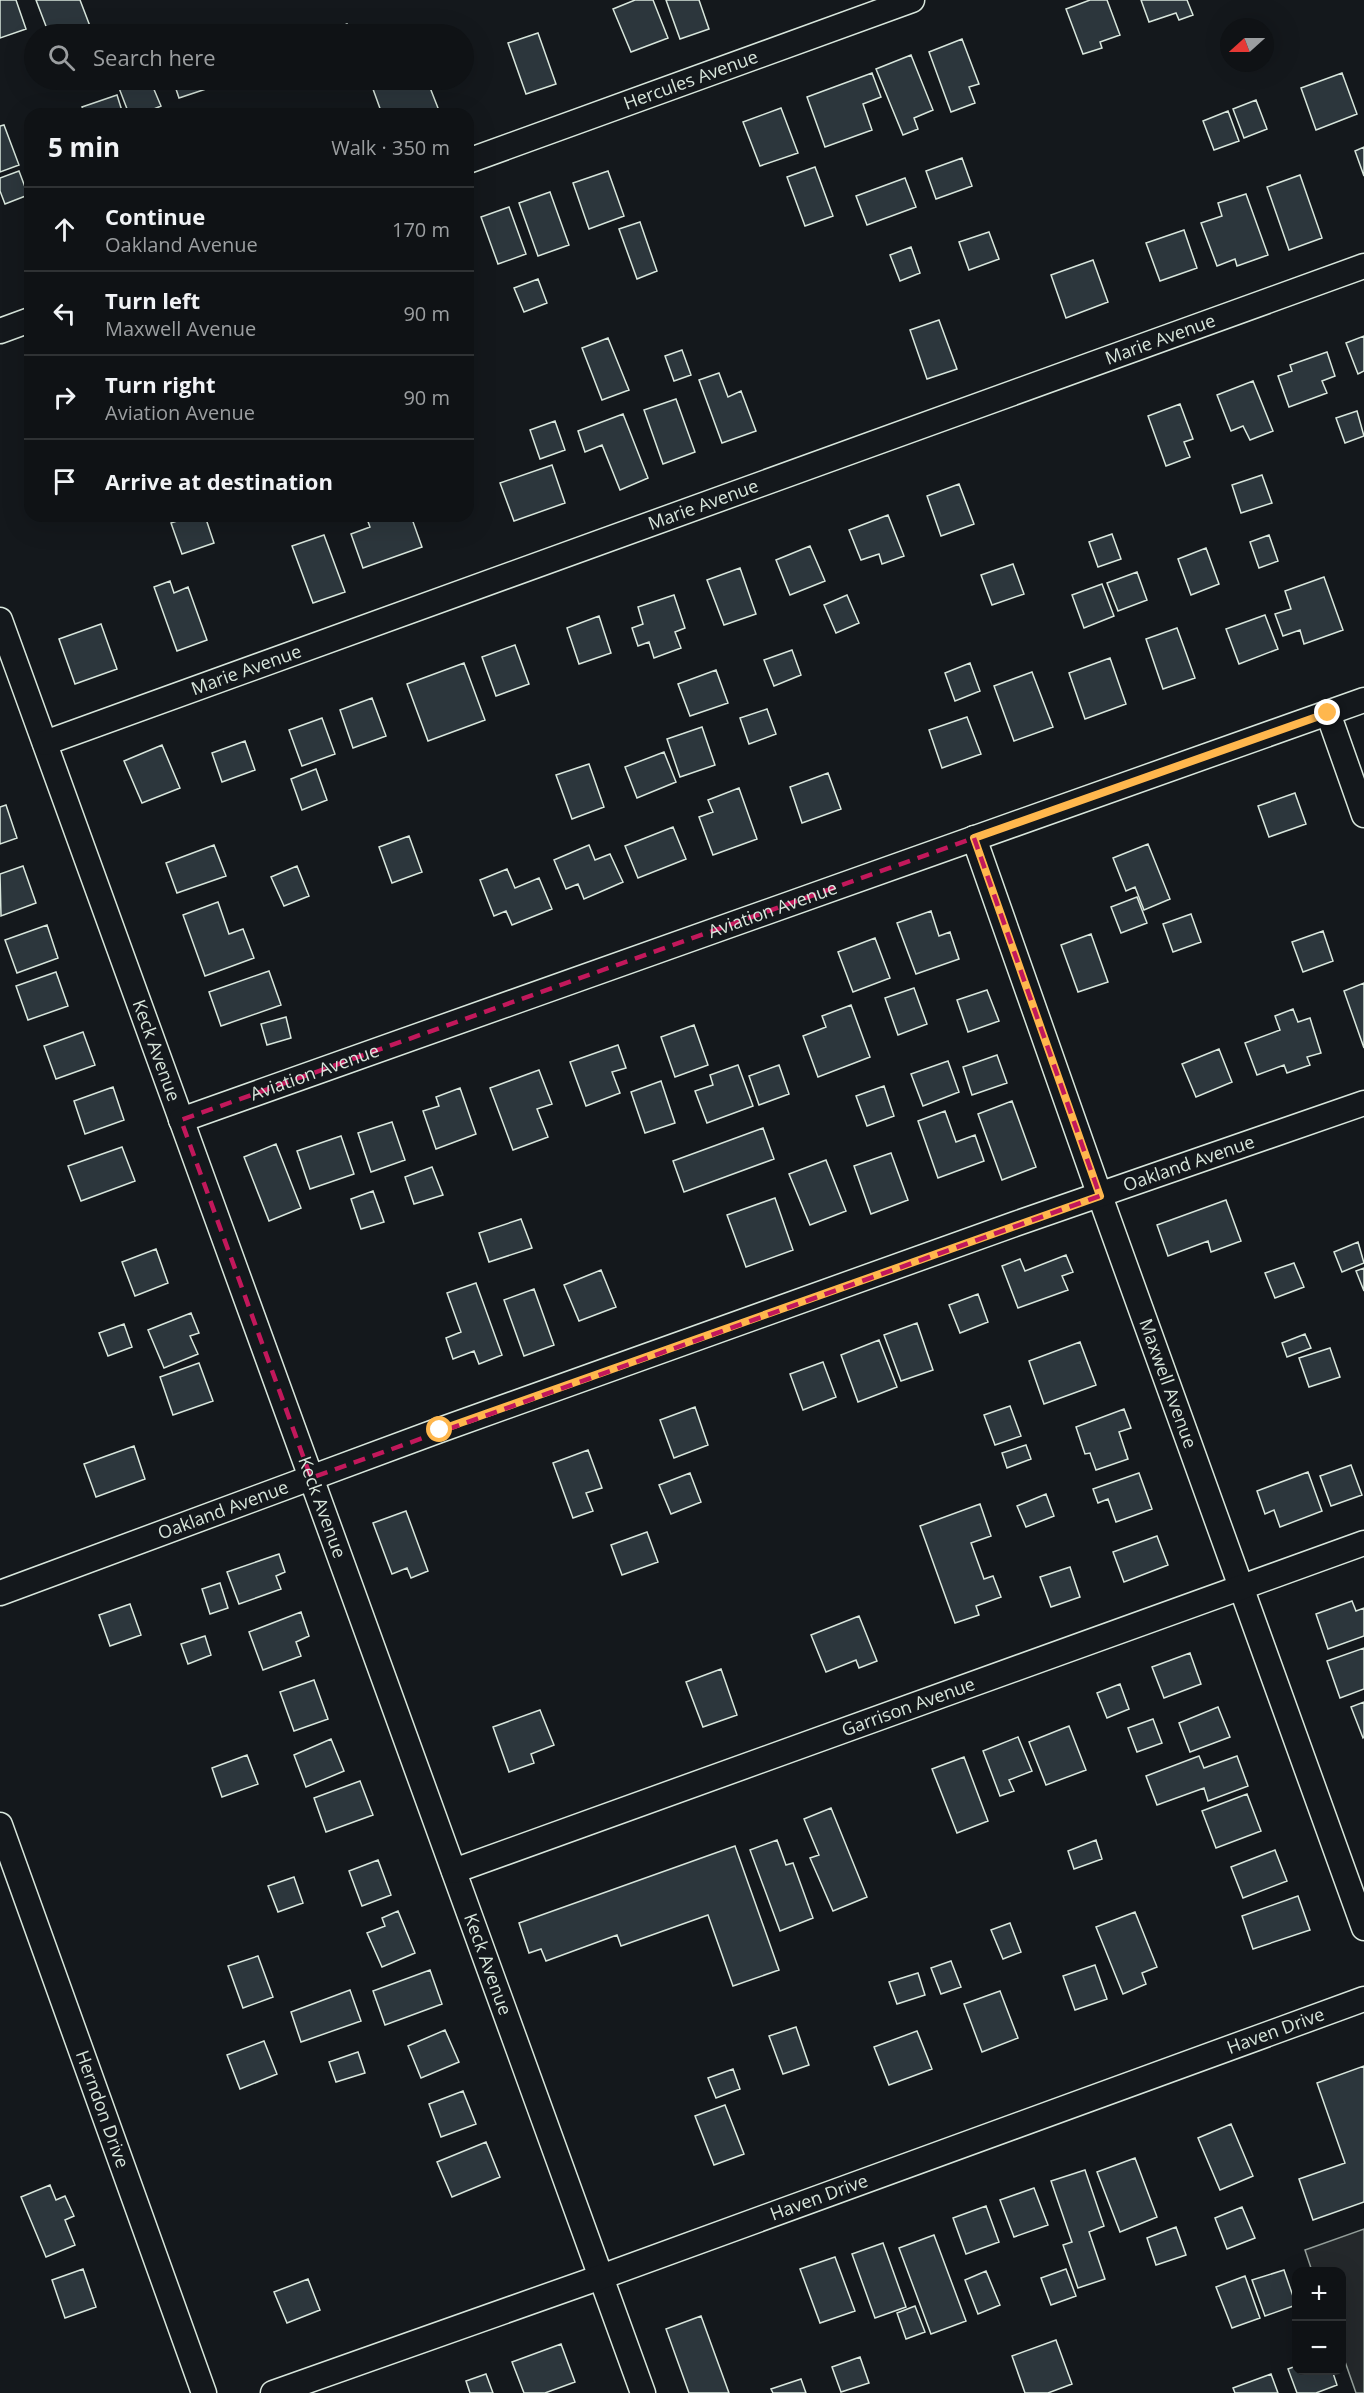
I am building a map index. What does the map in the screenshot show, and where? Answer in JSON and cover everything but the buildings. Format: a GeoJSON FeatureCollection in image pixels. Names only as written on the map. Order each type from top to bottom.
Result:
{"type":"FeatureCollection","features":[{"type":"Feature","properties":{"kind":"street","name":"Hercules Avenue"},"geometry":{"type":"LineString","coordinates":[[474,159],[912,0]]}},
{"type":"Feature","properties":{"kind":"street","name":"Marie Avenue"},"geometry":{"type":"LineString","coordinates":[[45,743],[1364,266]]}},
{"type":"Feature","properties":{"kind":"street"},"geometry":{"type":"LineString","coordinates":[[0,331],[24,322]]}},
{"type":"Feature","properties":{"kind":"street","name":"Keck Avenue"},"geometry":{"type":"LineString","coordinates":[[0,620],[643,2393]]}},
{"type":"Feature","properties":{"kind":"street","name":"Aviation Avenue"},"geometry":{"type":"LineString","coordinates":[[181,1120],[1364,700]]}},
{"type":"Feature","properties":{"kind":"street"},"geometry":{"type":"LineString","coordinates":[[1328,713],[1364,815]]}},
{"type":"Feature","properties":{"kind":"street","name":"Maxwell Avenue"},"geometry":{"type":"LineString","coordinates":[[974,838],[1100,1196],[1364,1928]]}},
{"type":"Feature","properties":{"kind":"street","name":"Oakland Avenue"},"geometry":{"type":"LineString","coordinates":[[0,1593],[311,1478],[1015,1224],[1364,1103]]}},
{"type":"Feature","properties":{"kind":"street","name":"Garrison Avenue"},"geometry":{"type":"LineString","coordinates":[[454,1871],[1364,1543]]}},
{"type":"Feature","properties":{"kind":"street","name":"Herndon Drive"},"geometry":{"type":"LineString","coordinates":[[0,1825],[204,2393]]}},
{"type":"Feature","properties":{"kind":"street","name":"Haven Drive"},"geometry":{"type":"LineString","coordinates":[[273,2393],[601,2277],[1364,1999]]}},
{"type":"Feature","properties":{"kind":"highlighted area"},"geometry":{"type":"Polygon","coordinates":[[[974,838],[1100,1196],[311,1478],[181,1120],[974,838]]]}},
{"type":"Feature","properties":{"kind":"shaded area"},"geometry":{"type":"Polygon","coordinates":[[[1364,2229],[1364,2393],[1356,2393],[1346,2364],[1346,2267],[1311,2267],[1305,2250],[1364,2229]]]}},
{"type":"Feature","properties":{"kind":"route"},"geometry":{"type":"LineString","coordinates":[[440,1430],[1015,1224],[1100,1196],[974,838],[1328,713]]}}]}
